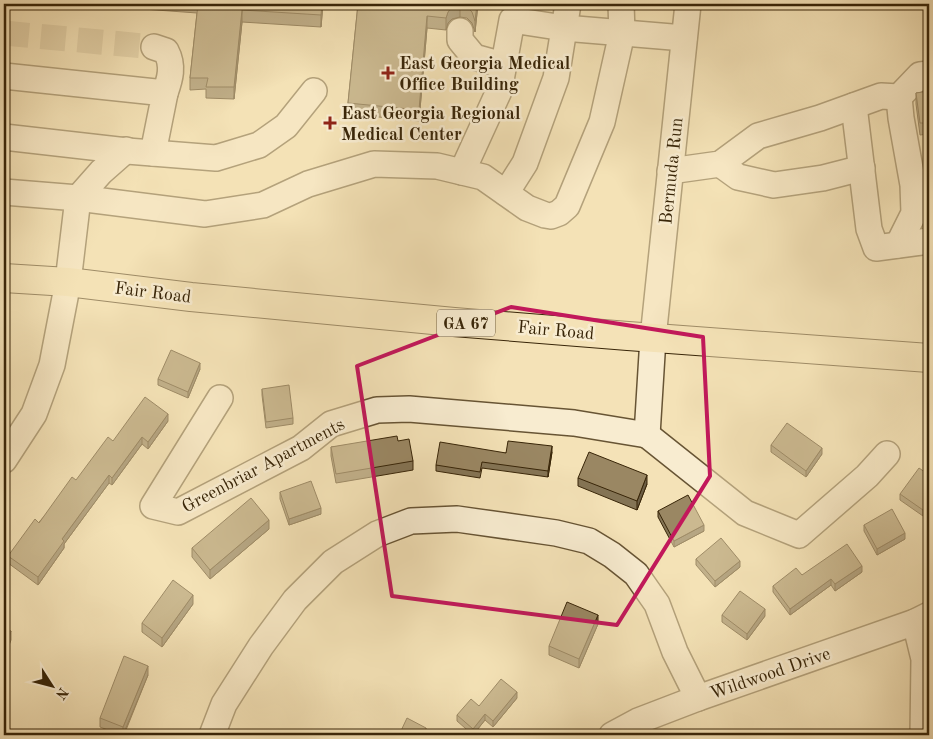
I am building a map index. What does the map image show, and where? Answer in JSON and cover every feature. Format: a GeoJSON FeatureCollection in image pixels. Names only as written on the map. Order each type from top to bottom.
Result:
{"type":"FeatureCollection","features":[{"type":"Feature","properties":{"kind":"main road","name":"Fair Road"},"geometry":{"type":"LineString","coordinates":[[4,278],[68,282],[191,297],[454,322],[929,358]]}},
{"type":"Feature","properties":{"kind":"street"},"geometry":{"type":"LineString","coordinates":[[506,193],[525,163],[556,78],[568,4]]}},
{"type":"Feature","properties":{"kind":"street"},"geometry":{"type":"LineString","coordinates":[[4,192],[78,198],[205,214],[262,205],[308,184],[374,164],[437,166],[483,177],[526,208],[551,216],[559,213],[567,206],[602,122],[622,33],[622,4]]}},
{"type":"Feature","properties":{"kind":"street","name":"Bermuda Run"},"geometry":{"type":"LineString","coordinates":[[647,435],[653,338],[688,4]]}},
{"type":"Feature","properties":{"kind":"street"},"geometry":{"type":"LineString","coordinates":[[462,172],[498,90],[512,12],[564,28],[684,38]]}},
{"type":"Feature","properties":{"kind":"street"},"geometry":{"type":"LineString","coordinates":[[460,31],[460,40],[474,56],[503,65]]}},
{"type":"Feature","properties":{"kind":"street"},"geometry":{"type":"LineString","coordinates":[[153,152],[165,93],[171,76],[169,56],[166,51],[154,47]]}},
{"type":"Feature","properties":{"kind":"street"},"geometry":{"type":"LineString","coordinates":[[898,245],[922,221],[913,185],[899,97],[920,75],[929,74]]}},
{"type":"Feature","properties":{"kind":"street"},"geometry":{"type":"LineString","coordinates":[[4,76],[165,93]]}},
{"type":"Feature","properties":{"kind":"street"},"geometry":{"type":"LineString","coordinates":[[4,138],[216,158],[259,145],[286,126],[314,91]]}},
{"type":"Feature","properties":{"kind":"street"},"geometry":{"type":"LineString","coordinates":[[670,171],[720,164],[758,136],[820,118],[881,96],[899,97]]}},
{"type":"Feature","properties":{"kind":"street"},"geometry":{"type":"LineString","coordinates":[[854,106],[869,229],[876,248],[929,240]]}},
{"type":"Feature","properties":{"kind":"street"},"geometry":{"type":"LineString","coordinates":[[4,460],[34,414],[52,365],[68,282],[78,198],[101,172],[126,150]]}},
{"type":"Feature","properties":{"kind":"street"},"geometry":{"type":"LineString","coordinates":[[720,164],[738,177],[774,186],[823,178],[862,168]]}},
{"type":"Feature","properties":{"kind":"street","name":"Greenbriar Apartments"},"geometry":{"type":"LineString","coordinates":[[220,398],[153,506],[178,512],[301,448],[331,424],[377,410],[409,409],[574,423],[647,435]]}},
{"type":"Feature","properties":{"kind":"street"},"geometry":{"type":"LineString","coordinates":[[647,435],[745,513],[799,535],[867,476],[886,454]]}},
{"type":"Feature","properties":{"kind":"street"},"geometry":{"type":"LineString","coordinates":[[212,735],[224,704],[261,646],[295,600],[333,562],[377,534],[411,521],[457,519],[556,534],[589,541],[612,555],[636,574],[657,604],[675,652],[698,698]]}},
{"type":"Feature","properties":{"kind":"street"},"geometry":{"type":"LineString","coordinates":[[922,619],[924,659],[923,735]]}},
{"type":"Feature","properties":{"kind":"street","name":"Wildwood Drive"},"geometry":{"type":"LineString","coordinates":[[612,735],[638,721],[698,698],[922,619]]}},
{"type":"Feature","properties":{"kind":"highlighted area"},"geometry":{"type":"Polygon","coordinates":[[[511,307],[703,337],[710,476],[617,625],[392,596],[357,366],[511,307]]]}},
{"type":"Feature","properties":{"kind":"building"},"geometry":{"type":"Polygon","coordinates":[[[198,4],[322,4],[321,15],[242,10],[234,87],[206,87],[208,78],[190,78],[198,4]]]}},
{"type":"Feature","properties":{"kind":"building","name":"East Georgia Medical Office Building"},"geometry":{"type":"Polygon","coordinates":[[[358,4],[477,4],[475,21],[472,12],[467,7],[460,5],[452,7],[446,18],[427,16],[419,110],[348,103],[358,4]]]}},
{"type":"Feature","properties":{"kind":"building"},"geometry":{"type":"Polygon","coordinates":[[[929,91],[929,127],[928,123],[920,123],[916,93],[929,91]]]}},
{"type":"Feature","properties":{"kind":"building"},"geometry":{"type":"Polygon","coordinates":[[[928,192],[929,205],[927,206],[928,192]]]}},
{"type":"Feature","properties":{"kind":"building"},"geometry":{"type":"Polygon","coordinates":[[[171,350],[200,363],[188,392],[158,379],[171,350]]]}},
{"type":"Feature","properties":{"kind":"building"},"geometry":{"type":"Polygon","coordinates":[[[289,385],[293,418],[266,422],[262,389],[289,385]]]}},
{"type":"Feature","properties":{"kind":"building"},"geometry":{"type":"Polygon","coordinates":[[[145,397],[168,414],[148,442],[142,437],[112,478],[109,475],[62,539],[64,541],[38,577],[8,556],[35,519],[39,523],[72,477],[76,480],[108,437],[113,441],[145,397]]]}},
{"type":"Feature","properties":{"kind":"building"},"geometry":{"type":"Polygon","coordinates":[[[787,423],[822,448],[806,471],[771,445],[787,423]]]}},
{"type":"Feature","properties":{"kind":"building"},"geometry":{"type":"Polygon","coordinates":[[[929,431],[929,456],[925,455],[929,431]]]}},
{"type":"Feature","properties":{"kind":"building"},"geometry":{"type":"Polygon","coordinates":[[[397,436],[398,441],[409,439],[413,461],[336,474],[331,447],[397,436]]]}},
{"type":"Feature","properties":{"kind":"building"},"geometry":{"type":"Polygon","coordinates":[[[508,441],[552,446],[548,471],[482,462],[480,472],[436,465],[440,442],[506,453],[508,441]]]}},
{"type":"Feature","properties":{"kind":"building"},"geometry":{"type":"Polygon","coordinates":[[[589,452],[647,475],[637,501],[578,478],[589,452]]]}},
{"type":"Feature","properties":{"kind":"building"},"geometry":{"type":"Polygon","coordinates":[[[919,468],[929,475],[929,501],[923,510],[900,494],[919,468]]]}},
{"type":"Feature","properties":{"kind":"building"},"geometry":{"type":"Polygon","coordinates":[[[311,481],[321,508],[289,519],[280,492],[311,481]]]}},
{"type":"Feature","properties":{"kind":"building"},"geometry":{"type":"Polygon","coordinates":[[[688,495],[704,525],[674,541],[658,511],[688,495]]]}},
{"type":"Feature","properties":{"kind":"building"},"geometry":{"type":"Polygon","coordinates":[[[251,498],[269,520],[210,570],[192,548],[251,498]]]}},
{"type":"Feature","properties":{"kind":"building"},"geometry":{"type":"Polygon","coordinates":[[[892,509],[905,533],[877,549],[864,525],[892,509]]]}},
{"type":"Feature","properties":{"kind":"building"},"geometry":{"type":"Polygon","coordinates":[[[721,538],[740,561],[715,581],[696,559],[721,538]]]}},
{"type":"Feature","properties":{"kind":"building"},"geometry":{"type":"Polygon","coordinates":[[[847,544],[862,566],[835,584],[831,579],[790,609],[773,586],[796,568],[802,575],[847,544]]]}},
{"type":"Feature","properties":{"kind":"building"},"geometry":{"type":"Polygon","coordinates":[[[173,580],[193,595],[162,638],[142,623],[173,580]]]}},
{"type":"Feature","properties":{"kind":"building"},"geometry":{"type":"Polygon","coordinates":[[[740,591],[765,609],[747,634],[722,615],[740,591]]]}},
{"type":"Feature","properties":{"kind":"building"},"geometry":{"type":"Polygon","coordinates":[[[567,602],[598,615],[579,659],[549,646],[567,602]]]}},
{"type":"Feature","properties":{"kind":"building"},"geometry":{"type":"Polygon","coordinates":[[[4,628],[11,631],[4,650],[4,628]]]}},
{"type":"Feature","properties":{"kind":"building"},"geometry":{"type":"Polygon","coordinates":[[[124,656],[148,666],[123,727],[100,718],[124,656]]]}},
{"type":"Feature","properties":{"kind":"building"},"geometry":{"type":"Polygon","coordinates":[[[501,679],[517,692],[493,721],[485,714],[473,729],[457,715],[471,699],[479,706],[501,679]]]}},
{"type":"Feature","properties":{"kind":"building"},"geometry":{"type":"Polygon","coordinates":[[[407,718],[426,728],[423,735],[399,735],[407,718]]]}},
{"type":"Feature","properties":{"kind":"tunnel"},"geometry":{"type":"LineString","coordinates":[[4,33],[154,47]]}},
{"type":"Feature","properties":{"kind":"place","name":"East Georgia Medical Office Building"},"geometry":{"type":"Point","coordinates":[388,73]}},
{"type":"Feature","properties":{"kind":"place","name":"East Georgia Regional Medical Center"},"geometry":{"type":"Point","coordinates":[330,123]}}]}
